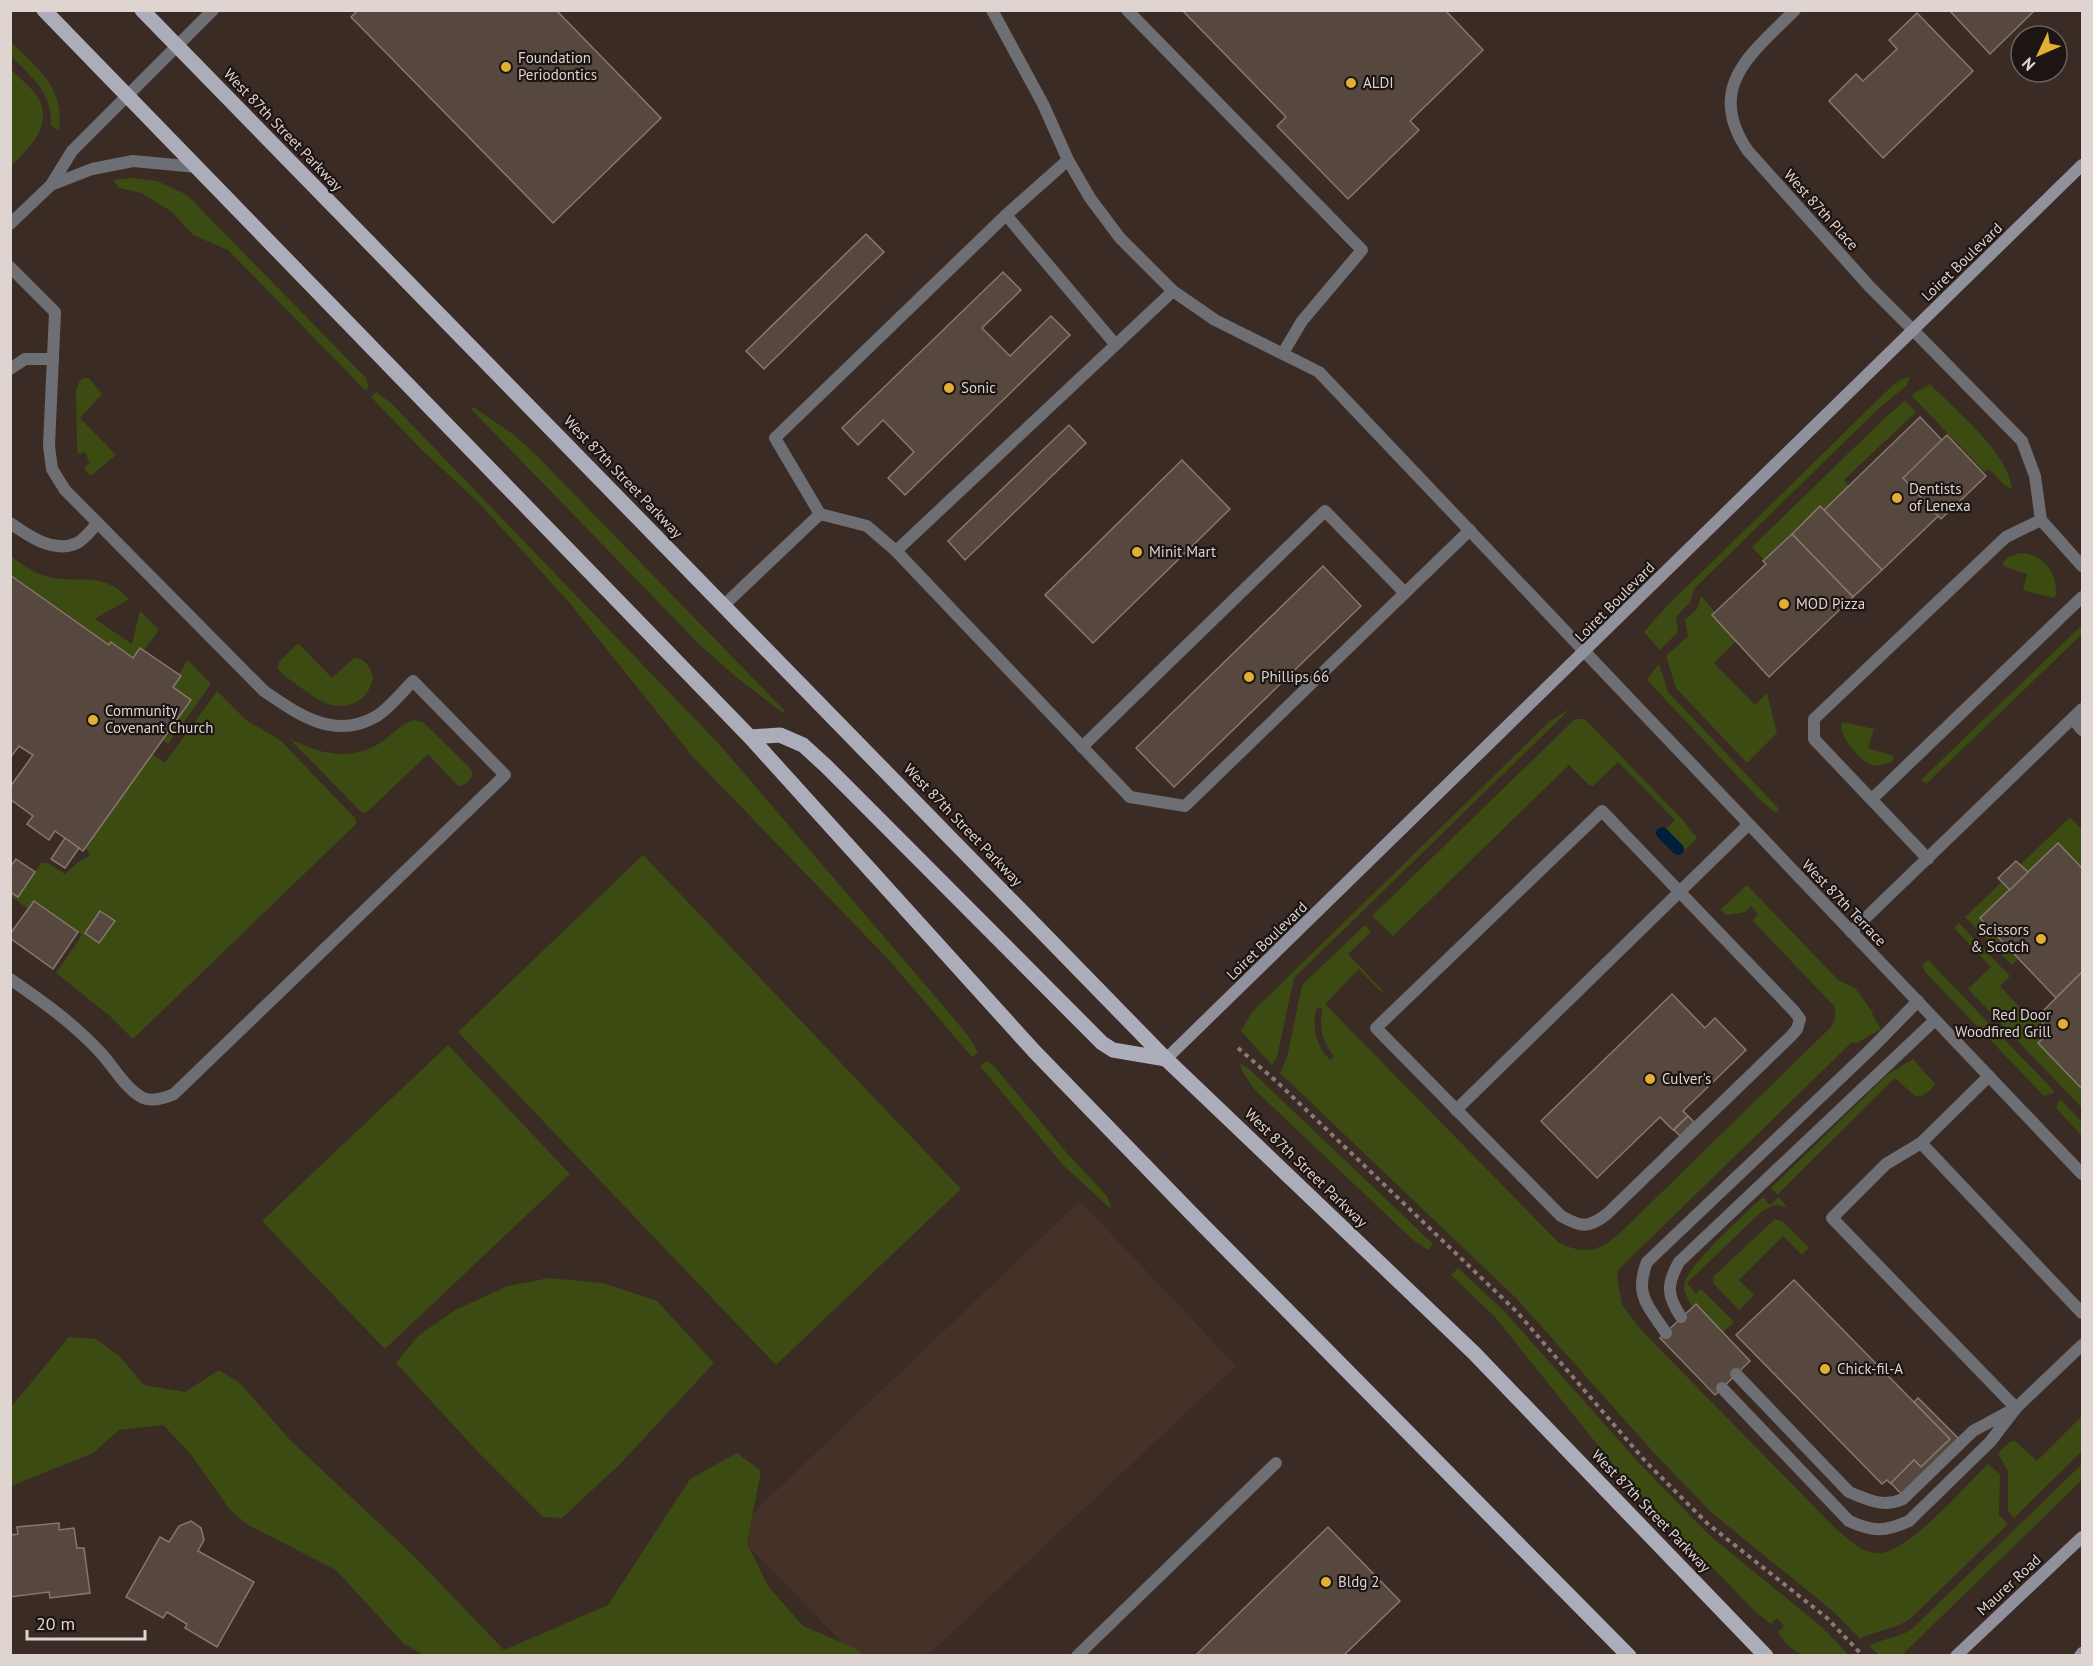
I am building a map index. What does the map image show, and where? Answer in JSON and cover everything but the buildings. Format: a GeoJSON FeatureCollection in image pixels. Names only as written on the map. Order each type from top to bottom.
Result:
{"type":"FeatureCollection","features":[{"type":"Feature","properties":{"kind":"main road"},"geometry":{"type":"LineString","coordinates":[[44,10],[750,737],[1034,1050],[1230,1253],[1629,1656]]}},
{"type":"Feature","properties":{"kind":"main road","name":"West 87th Street Parkway"},"geometry":{"type":"LineString","coordinates":[[142,10],[1166,1059],[1474,1353],[1766,1656]]}},
{"type":"Feature","properties":{"kind":"main road"},"geometry":{"type":"LineString","coordinates":[[750,737],[780,735],[802,746],[818,759],[1102,1043],[1113,1050],[1166,1059]]}},
{"type":"Feature","properties":{"kind":"street"},"geometry":{"type":"LineString","coordinates":[[10,224],[51,185],[72,151],[213,10]]}},
{"type":"Feature","properties":{"kind":"street","name":"West 87th Terrace"},"geometry":{"type":"LineString","coordinates":[[992,10],[1043,104],[1068,160],[1090,198],[1120,238],[1173,291],[1215,320],[1319,372],[2082,1174]]}},
{"type":"Feature","properties":{"kind":"street"},"geometry":{"type":"LineString","coordinates":[[1127,10],[1362,250],[1302,321],[1283,353]]}},
{"type":"Feature","properties":{"kind":"street","name":"West 87th Place"},"geometry":{"type":"LineString","coordinates":[[1796,10],[1743,64],[1735,78],[1730,97],[1731,120],[1736,135],[1870,287],[2022,441],[2035,476],[2041,520]]}},
{"type":"Feature","properties":{"kind":"street"},"geometry":{"type":"LineString","coordinates":[[1068,160],[1006,215],[774,438],[820,514],[867,526],[896,551],[1130,797],[1185,806],[1470,530]]}},
{"type":"Feature","properties":{"kind":"street"},"geometry":{"type":"LineString","coordinates":[[51,185],[92,169],[133,161],[197,167]]}},
{"type":"Feature","properties":{"kind":"street","name":"Loiret Boulevard"},"geometry":{"type":"LineString","coordinates":[[1166,1059],[2082,165]]}},
{"type":"Feature","properties":{"kind":"street"},"geometry":{"type":"LineString","coordinates":[[1006,215],[1115,344]]}},
{"type":"Feature","properties":{"kind":"street"},"geometry":{"type":"LineString","coordinates":[[10,267],[55,312],[49,446],[52,469],[65,490],[264,691],[298,714],[330,726],[352,726],[377,716],[413,681],[505,775],[174,1094],[159,1100],[145,1099],[131,1088],[100,1052],[75,1028],[10,979]]}},
{"type":"Feature","properties":{"kind":"street"},"geometry":{"type":"LineString","coordinates":[[896,551],[1173,291]]}},
{"type":"Feature","properties":{"kind":"street"},"geometry":{"type":"LineString","coordinates":[[10,369],[25,359],[53,359]]}},
{"type":"Feature","properties":{"kind":"street"},"geometry":{"type":"LineString","coordinates":[[1082,747],[1325,512],[1405,593]]}},
{"type":"Feature","properties":{"kind":"street"},"geometry":{"type":"LineString","coordinates":[[723,606],[820,514]]}},
{"type":"Feature","properties":{"kind":"street"},"geometry":{"type":"LineString","coordinates":[[1928,859],[1814,739],[1814,719],[2006,537],[2041,520],[2082,566]]}},
{"type":"Feature","properties":{"kind":"street"},"geometry":{"type":"LineString","coordinates":[[10,523],[38,542],[60,546],[78,543],[98,523]]}},
{"type":"Feature","properties":{"kind":"street"},"geometry":{"type":"LineString","coordinates":[[1872,799],[2082,597]]}},
{"type":"Feature","properties":{"kind":"street"},"geometry":{"type":"LineString","coordinates":[[1851,932],[2082,709]]}},
{"type":"Feature","properties":{"kind":"street"},"geometry":{"type":"LineString","coordinates":[[2073,719],[2082,730]]}},
{"type":"Feature","properties":{"kind":"street"},"geometry":{"type":"LineString","coordinates":[[1602,811],[1680,892],[1794,1011],[1800,1019],[1797,1029],[1607,1214],[1592,1225],[1576,1224],[1561,1216],[1376,1028],[1602,811]]}},
{"type":"Feature","properties":{"kind":"street"},"geometry":{"type":"LineString","coordinates":[[1456,1110],[1748,825]]}},
{"type":"Feature","properties":{"kind":"street"},"geometry":{"type":"LineString","coordinates":[[1666,1333],[1641,1292],[1642,1274],[1647,1262],[1871,1049],[1917,1001]]}},
{"type":"Feature","properties":{"kind":"street"},"geometry":{"type":"LineString","coordinates":[[1682,1317],[1673,1305],[1669,1289],[1671,1276],[1679,1262],[1935,1020]]}},
{"type":"Feature","properties":{"kind":"street"},"geometry":{"type":"LineString","coordinates":[[1989,1076],[1921,1143],[1886,1164],[1832,1218],[2016,1408]]}},
{"type":"Feature","properties":{"kind":"street"},"geometry":{"type":"LineString","coordinates":[[1921,1143],[2082,1312]]}},
{"type":"Feature","properties":{"kind":"street"},"geometry":{"type":"LineString","coordinates":[[1722,1388],[1849,1521],[1869,1530],[1893,1529],[1910,1521],[1990,1442],[2016,1408],[2082,1344]]}},
{"type":"Feature","properties":{"kind":"street"},"geometry":{"type":"LineString","coordinates":[[1736,1374],[1849,1492],[1867,1500],[1890,1505],[1903,1499],[1973,1431],[2016,1408]]}},
{"type":"Feature","properties":{"kind":"street"},"geometry":{"type":"LineString","coordinates":[[1077,1656],[1276,1463]]}},
{"type":"Feature","properties":{"kind":"street","name":"Maurer Road"},"geometry":{"type":"LineString","coordinates":[[1956,1656],[2082,1537]]}},
{"type":"Feature","properties":{"kind":"path"},"geometry":{"type":"LineString","coordinates":[[1238,1048],[1276,1081],[1517,1312],[1646,1462],[1708,1524],[1827,1618],[1863,1656]]}},
{"type":"Feature","properties":{"kind":"shaded area"},"geometry":{"type":"Polygon","coordinates":[[[1080,1201],[1236,1366],[928,1655],[854,1655],[734,1531],[1080,1201]]]}},
{"type":"Feature","properties":{"kind":"green space"},"geometry":{"type":"Polygon","coordinates":[[[10,41],[39,70],[54,91],[60,116],[59,131],[51,125],[48,103],[39,86],[11,56],[10,41]]]}},
{"type":"Feature","properties":{"kind":"green space"},"geometry":{"type":"Polygon","coordinates":[[[11,69],[40,101],[43,120],[36,138],[11,166],[11,69]]]}},
{"type":"Feature","properties":{"kind":"green space"},"geometry":{"type":"Polygon","coordinates":[[[132,178],[157,181],[187,195],[366,378],[369,387],[365,390],[228,250],[193,235],[172,212],[142,193],[119,188],[113,180],[132,178]]]}},
{"type":"Feature","properties":{"kind":"green space"},"geometry":{"type":"Polygon","coordinates":[[[1910,377],[1906,386],[1878,409],[1694,589],[1690,602],[1676,617],[1678,632],[1660,650],[1644,632],[1665,608],[1893,385],[1910,377]]]}},
{"type":"Feature","properties":{"kind":"green space"},"geometry":{"type":"Polygon","coordinates":[[[83,378],[89,378],[102,394],[80,418],[116,455],[92,475],[88,474],[84,467],[90,464],[85,452],[78,454],[77,448],[76,390],[83,378]]]}},
{"type":"Feature","properties":{"kind":"green space"},"geometry":{"type":"Polygon","coordinates":[[[1930,384],[1979,432],[1991,447],[2009,475],[2012,489],[2004,485],[1989,469],[1985,472],[1911,395],[1930,384]]]}},
{"type":"Feature","properties":{"kind":"green space"},"geometry":{"type":"Polygon","coordinates":[[[376,392],[391,403],[719,744],[940,1002],[969,1037],[978,1052],[972,1057],[889,960],[693,757],[568,601],[477,501],[423,451],[371,397],[376,392]]]}},
{"type":"Feature","properties":{"kind":"green space"},"geometry":{"type":"Polygon","coordinates":[[[1905,401],[1916,412],[1844,480],[1849,486],[1824,510],[1820,506],[1764,560],[1752,547],[1905,401]]]}},
{"type":"Feature","properties":{"kind":"green space"},"geometry":{"type":"Polygon","coordinates":[[[473,407],[513,434],[538,457],[785,711],[783,713],[736,677],[698,643],[471,409],[473,407]]]}},
{"type":"Feature","properties":{"kind":"green space"},"geometry":{"type":"Polygon","coordinates":[[[2019,553],[2035,556],[2047,565],[2056,587],[2056,595],[2053,598],[2023,590],[2027,574],[2003,566],[2007,558],[2019,553]]]}},
{"type":"Feature","properties":{"kind":"green space"},"geometry":{"type":"Polygon","coordinates":[[[10,556],[42,575],[97,581],[118,589],[129,599],[95,619],[132,644],[140,611],[159,630],[144,650],[140,648],[133,658],[109,645],[11,575],[10,556]]]}},
{"type":"Feature","properties":{"kind":"green space"},"geometry":{"type":"Polygon","coordinates":[[[1701,596],[1715,612],[1712,616],[1736,641],[1714,663],[1755,705],[1767,693],[1777,733],[1747,763],[1676,688],[1666,656],[1688,636],[1685,620],[1697,609],[1701,596]]]}},
{"type":"Feature","properties":{"kind":"green space"},"geometry":{"type":"Polygon","coordinates":[[[2082,625],[2082,634],[1926,784],[1921,780],[2082,625]]]}},
{"type":"Feature","properties":{"kind":"green space"},"geometry":{"type":"Polygon","coordinates":[[[298,643],[332,678],[354,658],[364,661],[369,666],[373,677],[368,691],[357,701],[343,706],[328,704],[310,694],[278,669],[279,662],[298,643]]]}},
{"type":"Feature","properties":{"kind":"green space"},"geometry":{"type":"Polygon","coordinates":[[[188,660],[211,684],[168,744],[162,740],[170,698],[177,679],[188,660]]]}},
{"type":"Feature","properties":{"kind":"green space"},"geometry":{"type":"Polygon","coordinates":[[[1659,664],[1668,692],[1779,809],[1776,813],[1761,801],[1649,682],[1647,679],[1659,664]]]}},
{"type":"Feature","properties":{"kind":"green space"},"geometry":{"type":"Polygon","coordinates":[[[217,691],[246,720],[280,740],[355,818],[357,823],[133,1039],[111,1017],[56,973],[82,935],[35,901],[28,909],[11,896],[10,892],[18,897],[41,863],[48,863],[65,874],[78,862],[90,856],[86,847],[152,754],[165,763],[217,691]]]}},
{"type":"Feature","properties":{"kind":"green space"},"geometry":{"type":"Polygon","coordinates":[[[1570,709],[1294,978],[1277,1057],[1272,1065],[1241,1031],[1252,1012],[1550,721],[1570,709]]]}},
{"type":"Feature","properties":{"kind":"green space"},"geometry":{"type":"Polygon","coordinates":[[[1575,719],[1585,719],[1682,819],[1697,838],[1685,850],[1665,830],[1675,820],[1618,762],[1593,786],[1589,785],[1569,765],[1393,936],[1372,916],[1575,719]]]}},
{"type":"Feature","properties":{"kind":"green space"},"geometry":{"type":"Polygon","coordinates":[[[415,720],[424,723],[469,767],[472,772],[470,780],[458,786],[428,754],[366,813],[361,812],[289,738],[312,749],[348,754],[372,748],[402,726],[415,720]]]}},
{"type":"Feature","properties":{"kind":"green space"},"geometry":{"type":"Polygon","coordinates":[[[1842,722],[1874,729],[1868,748],[1893,756],[1893,761],[1879,766],[1865,762],[1846,740],[1841,727],[1842,722]]]}},
{"type":"Feature","properties":{"kind":"green space"},"geometry":{"type":"Polygon","coordinates":[[[2070,817],[2082,830],[2082,868],[2058,843],[2027,873],[2019,866],[2070,817]]]}},
{"type":"Feature","properties":{"kind":"green space"},"geometry":{"type":"Polygon","coordinates":[[[643,855],[961,1189],[776,1365],[458,1032],[643,855]]]}},
{"type":"Feature","properties":{"kind":"green space"},"geometry":{"type":"Polygon","coordinates":[[[2003,881],[2010,889],[1980,919],[2018,959],[2012,965],[1965,917],[2003,881]]]}},
{"type":"Feature","properties":{"kind":"green space"},"geometry":{"type":"Polygon","coordinates":[[[1747,885],[1838,980],[1855,988],[1873,1013],[1881,1029],[1855,1044],[1852,1042],[1619,1269],[1617,1276],[1622,1305],[1642,1331],[1838,1531],[1867,1551],[1878,1553],[1890,1551],[1904,1543],[1935,1517],[1988,1464],[2000,1474],[1999,1515],[2008,1524],[1910,1619],[1898,1626],[1860,1639],[1834,1612],[1712,1513],[1655,1454],[1517,1299],[1280,1073],[1287,1058],[1302,985],[1365,925],[1371,932],[1348,954],[1384,992],[1380,991],[1359,969],[1325,1004],[1558,1242],[1575,1249],[1597,1248],[1619,1234],[1830,1028],[1834,1020],[1834,1006],[1753,921],[1758,914],[1751,906],[1745,912],[1727,915],[1720,910],[1747,885]],[[1317,1007],[1315,1028],[1318,1042],[1330,1060],[1334,1056],[1322,1034],[1323,1009],[1317,1007]]]}},
{"type":"Feature","properties":{"kind":"green space"},"geometry":{"type":"Polygon","coordinates":[[[1959,923],[2010,976],[2000,986],[2033,1022],[2038,1018],[2050,1031],[2038,1043],[2082,1089],[2082,1108],[1968,989],[1991,967],[1954,928],[1959,923]]]}},
{"type":"Feature","properties":{"kind":"green space"},"geometry":{"type":"Polygon","coordinates":[[[1928,960],[2055,1092],[2044,1096],[1926,973],[1922,965],[1928,960]]]}},
{"type":"Feature","properties":{"kind":"green space"},"geometry":{"type":"Polygon","coordinates":[[[448,1045],[570,1174],[385,1349],[262,1221],[448,1045]]]}},
{"type":"Feature","properties":{"kind":"green space"},"geometry":{"type":"Polygon","coordinates":[[[1913,1059],[1935,1084],[1929,1091],[1924,1095],[1915,1096],[1895,1078],[1777,1195],[1771,1188],[1888,1074],[1913,1059]]]}},
{"type":"Feature","properties":{"kind":"green space"},"geometry":{"type":"Polygon","coordinates":[[[987,1061],[994,1066],[1066,1152],[1107,1196],[1112,1210],[1064,1166],[980,1066],[987,1061]]]}},
{"type":"Feature","properties":{"kind":"green space"},"geometry":{"type":"Polygon","coordinates":[[[1240,1063],[1248,1068],[1433,1244],[1428,1250],[1413,1240],[1255,1090],[1242,1071],[1240,1063]]]}},
{"type":"Feature","properties":{"kind":"green space"},"geometry":{"type":"Polygon","coordinates":[[[2060,1099],[2082,1122],[2082,1136],[2056,1108],[2060,1099]]]}},
{"type":"Feature","properties":{"kind":"green space"},"geometry":{"type":"Polygon","coordinates":[[[1763,1197],[1770,1205],[1779,1197],[1787,1207],[1775,1205],[1762,1211],[1687,1283],[1696,1294],[1701,1289],[1734,1322],[1720,1335],[1698,1314],[1689,1301],[1684,1287],[1686,1279],[1717,1241],[1763,1197]]]}},
{"type":"Feature","properties":{"kind":"green space"},"geometry":{"type":"Polygon","coordinates":[[[1775,1219],[1782,1221],[1809,1248],[1802,1255],[1783,1236],[1739,1280],[1754,1295],[1739,1310],[1714,1284],[1713,1277],[1775,1219]]]}},
{"type":"Feature","properties":{"kind":"green space"},"geometry":{"type":"Polygon","coordinates":[[[1458,1268],[1505,1312],[1639,1463],[1709,1535],[1823,1628],[1847,1653],[1844,1655],[1806,1655],[1799,1653],[1785,1642],[1778,1632],[1784,1626],[1777,1618],[1771,1624],[1757,1613],[1625,1479],[1495,1317],[1451,1275],[1458,1268]]]}},
{"type":"Feature","properties":{"kind":"green space"},"geometry":{"type":"Polygon","coordinates":[[[549,1278],[603,1283],[657,1301],[714,1363],[619,1465],[562,1518],[543,1517],[480,1454],[396,1363],[418,1336],[455,1310],[508,1286],[549,1278]]]}},
{"type":"Feature","properties":{"kind":"green space"},"geometry":{"type":"Polygon","coordinates":[[[69,1337],[96,1339],[119,1356],[144,1385],[185,1392],[219,1370],[240,1383],[290,1440],[414,1556],[504,1650],[608,1605],[690,1479],[737,1453],[761,1471],[747,1543],[768,1586],[803,1626],[855,1648],[864,1655],[424,1655],[404,1644],[336,1570],[248,1525],[230,1510],[189,1452],[163,1425],[119,1430],[93,1453],[11,1486],[11,1407],[69,1337]]]}},
{"type":"Feature","properties":{"kind":"green space"},"geometry":{"type":"Polygon","coordinates":[[[2082,1416],[2082,1451],[2014,1518],[2008,1511],[2008,1471],[1998,1453],[2010,1442],[2015,1441],[2037,1461],[2082,1416]]]}},
{"type":"Feature","properties":{"kind":"green space"},"geometry":{"type":"Polygon","coordinates":[[[2082,1464],[2082,1480],[1904,1653],[1879,1655],[1869,1646],[1912,1629],[2082,1464]]]}},
{"type":"Feature","properties":{"kind":"waterway"},"geometry":{"type":"LineString","coordinates":[[1662,833],[1678,849]]}},
{"type":"Feature","properties":{"kind":"place","name":"Foundation Periodontics"},"geometry":{"type":"Point","coordinates":[506,67]}},
{"type":"Feature","properties":{"kind":"place","name":"ALDI"},"geometry":{"type":"Point","coordinates":[1351,83]}},
{"type":"Feature","properties":{"kind":"place","name":"Sonic"},"geometry":{"type":"Point","coordinates":[949,388]}},
{"type":"Feature","properties":{"kind":"place","name":"Dentists of Lenexa"},"geometry":{"type":"Point","coordinates":[1897,498]}},
{"type":"Feature","properties":{"kind":"place","name":"Minit Mart"},"geometry":{"type":"Point","coordinates":[1137,552]}},
{"type":"Feature","properties":{"kind":"place","name":"MOD Pizza"},"geometry":{"type":"Point","coordinates":[1784,604]}},
{"type":"Feature","properties":{"kind":"place","name":"Phillips 66"},"geometry":{"type":"Point","coordinates":[1249,677]}},
{"type":"Feature","properties":{"kind":"place","name":"Community Covenant Church"},"geometry":{"type":"Point","coordinates":[93,720]}},
{"type":"Feature","properties":{"kind":"place","name":"Scissors & Scotch"},"geometry":{"type":"Point","coordinates":[2041,939]}},
{"type":"Feature","properties":{"kind":"place","name":"Red Door Woodfired Grill"},"geometry":{"type":"Point","coordinates":[2063,1024]}},
{"type":"Feature","properties":{"kind":"place","name":"Culver's"},"geometry":{"type":"Point","coordinates":[1650,1079]}},
{"type":"Feature","properties":{"kind":"place","name":"Chick-fil-A"},"geometry":{"type":"Point","coordinates":[1825,1369]}},
{"type":"Feature","properties":{"kind":"place","name":"Bldg 2"},"geometry":{"type":"Point","coordinates":[1326,1582]}}]}
